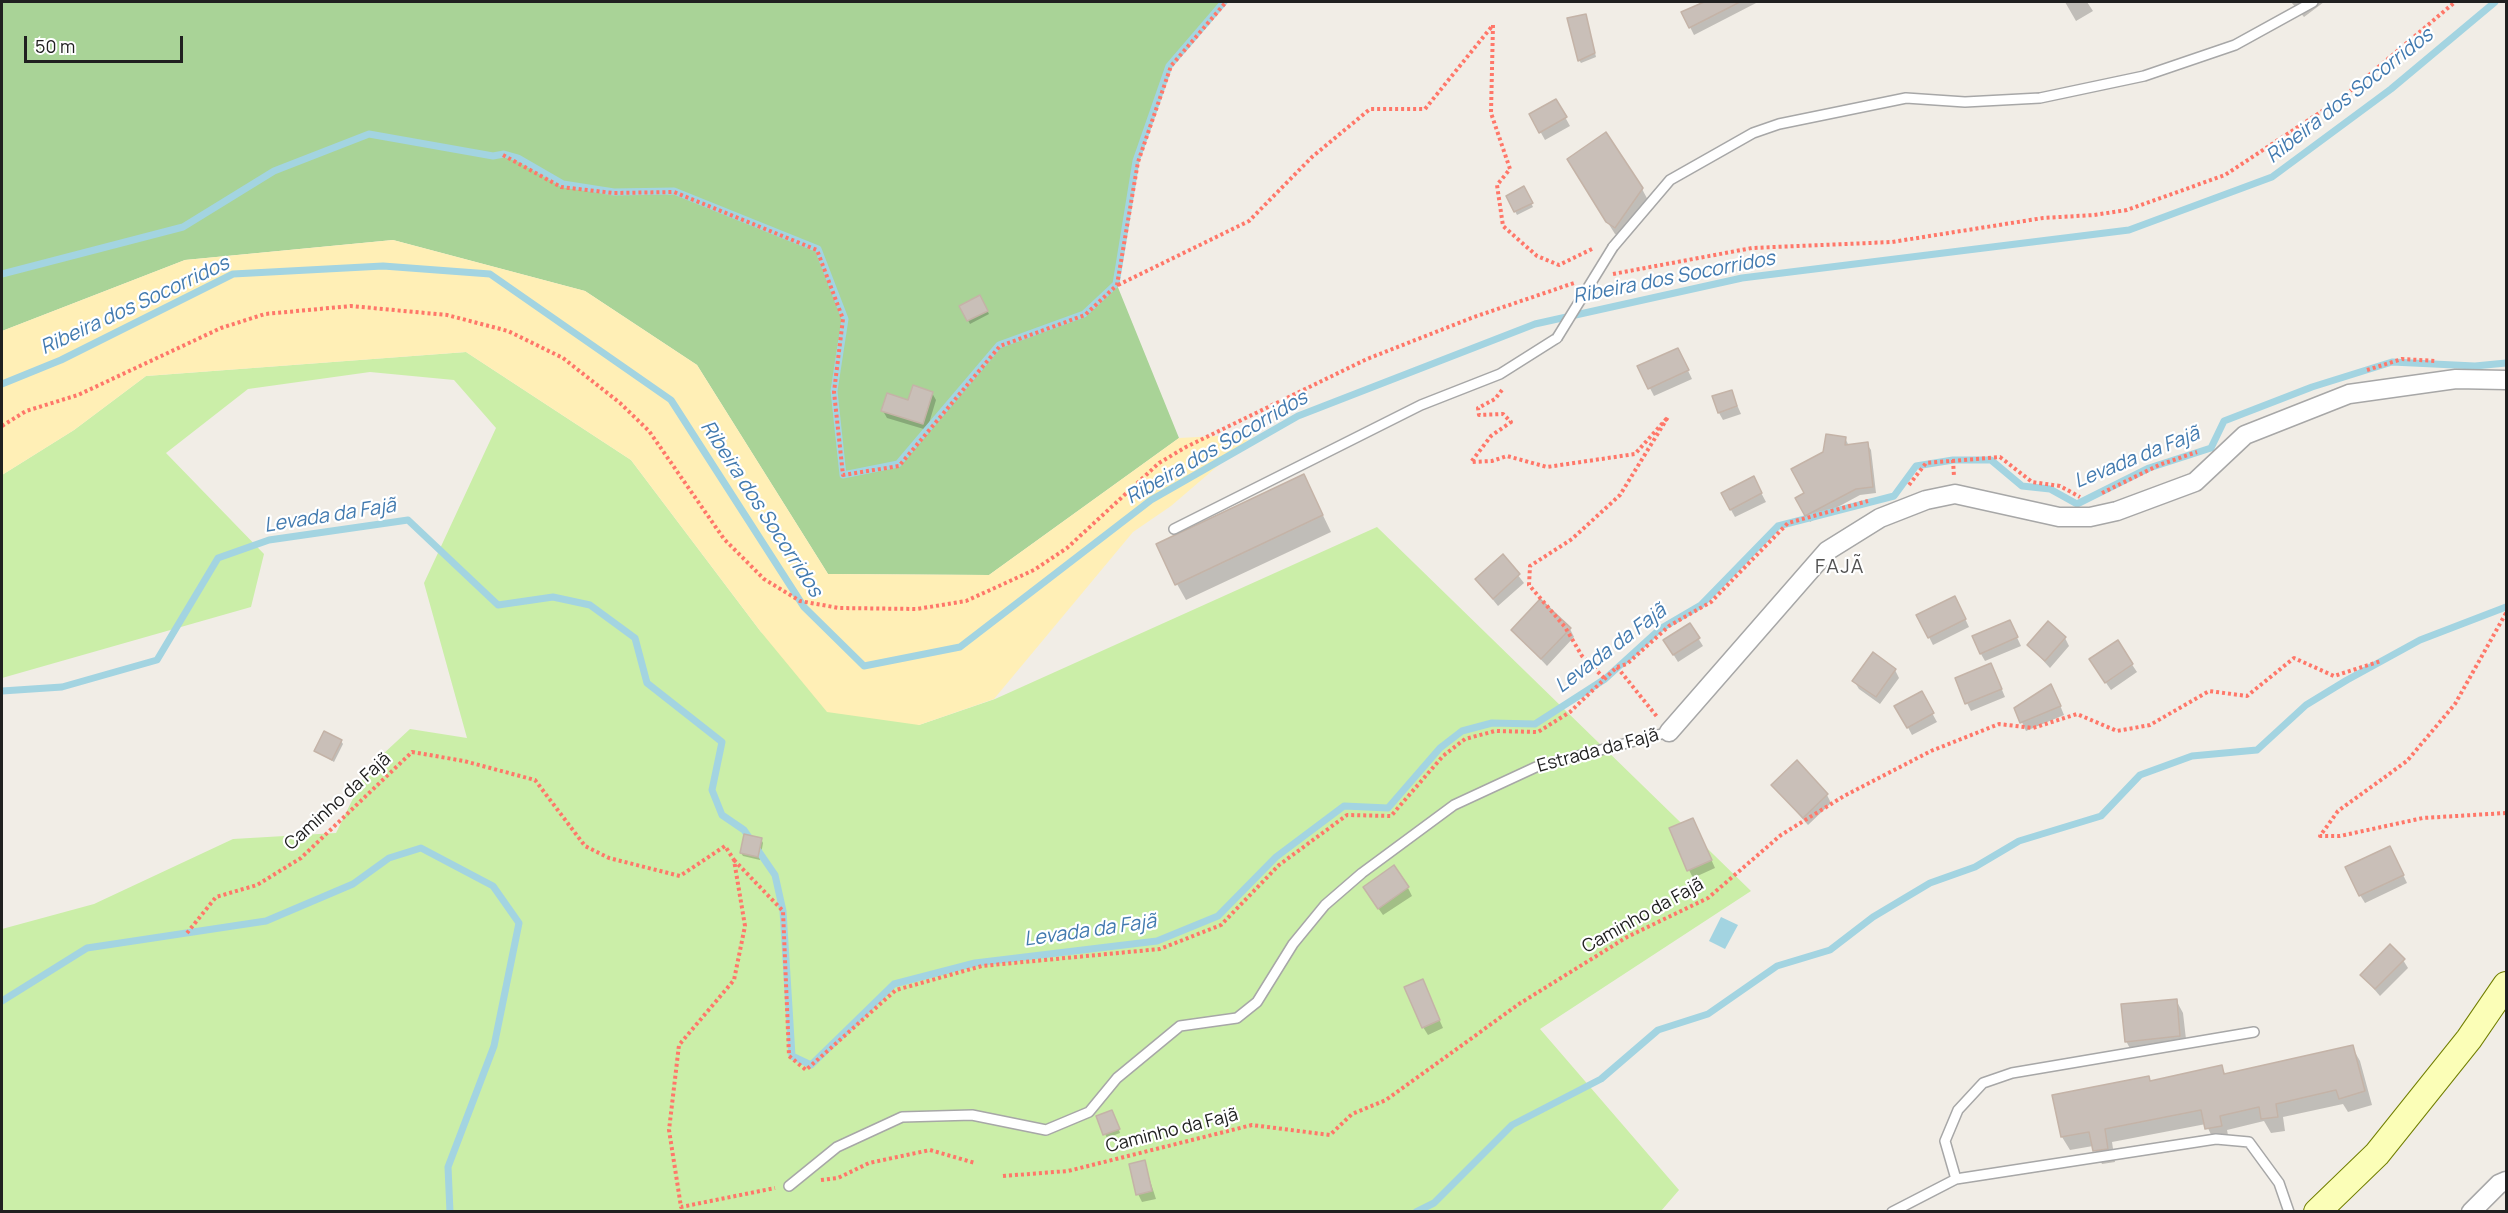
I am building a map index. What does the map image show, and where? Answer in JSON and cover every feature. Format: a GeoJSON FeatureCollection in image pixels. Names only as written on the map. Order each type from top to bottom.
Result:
{"type":"FeatureCollection","features":[{"type":"Feature","properties":{"kind":"street","name":"Estrada da Fajã"},"geometry":{"type":"LineString","coordinates":[[1669,732],[1827,551],[1880,518],[1926,500],[1955,494],[2058,517],[2090,517],[2117,511],[2195,482],[2245,435],[2349,394],[2456,379],[2506,381]]}},
{"type":"Feature","properties":{"kind":"street"},"geometry":{"type":"LineString","coordinates":[[2317,1212],[2377,1154],[2469,1039],[2506,985]]}},
{"type":"Feature","properties":{"kind":"street"},"geometry":{"type":"LineString","coordinates":[[2471,1212],[2504,1185]]}},
{"type":"Feature","properties":{"kind":"lane"},"geometry":{"type":"LineString","coordinates":[[1174,529],[1421,405],[1500,374],[1557,338],[1613,247],[1670,180],[1753,133],[1779,124],[1906,98],[1965,102],[2040,98],[2144,76],[2235,45],[2313,2]]}},
{"type":"Feature","properties":{"kind":"lane","name":"Estrada da Fajã"},"geometry":{"type":"LineString","coordinates":[[789,1186],[837,1147],[902,1117],[972,1115],[1046,1130],[1089,1112],[1117,1078],[1180,1026],[1237,1018],[1257,1002],[1293,944],[1325,905],[1362,873],[1454,805],[1536,767],[1669,732]]}},
{"type":"Feature","properties":{"kind":"lane"},"geometry":{"type":"LineString","coordinates":[[1956,1179],[1945,1141],[1958,1110],[1983,1083],[2012,1073],[2254,1032]]}},
{"type":"Feature","properties":{"kind":"lane"},"geometry":{"type":"LineString","coordinates":[[1892,1212],[1956,1179],[2216,1138],[2249,1142],[2279,1183],[2289,1212]]}},
{"type":"Feature","properties":{"kind":"path"},"geometry":{"type":"LineString","coordinates":[[1117,285],[1138,162],[1171,66],[1226,2]]}},
{"type":"Feature","properties":{"kind":"path"},"geometry":{"type":"LineString","coordinates":[[1608,275],[1752,248],[1892,242],[2043,218],[2094,215],[2127,210],[2225,175],[2342,98],[2455,2]]}},
{"type":"Feature","properties":{"kind":"path"},"geometry":{"type":"LineString","coordinates":[[503,155],[561,187],[614,193],[674,192],[817,250],[843,319],[834,392],[843,475],[899,466],[1000,346],[1084,315],[1117,285],[1249,221],[1312,157],[1370,109],[1425,109],[1493,25],[1491,113],[1510,169],[1497,185],[1503,226],[1537,256],[1559,265],[1624,234]]}},
{"type":"Feature","properties":{"kind":"path"},"geometry":{"type":"LineString","coordinates":[[2,426],[26,411],[78,395],[220,328],[265,314],[351,306],[447,315],[508,331],[563,358],[620,403],[649,431],[724,539],[764,579],[791,596],[800,601],[839,608],[917,609],[966,601],[1034,570],[1067,548],[1159,463],[1186,447],[1367,359],[1474,317],[1585,280]]}},
{"type":"Feature","properties":{"kind":"path"},"geometry":{"type":"LineString","coordinates":[[2362,371],[2402,359],[2438,361]]}},
{"type":"Feature","properties":{"kind":"path"},"geometry":{"type":"LineString","coordinates":[[1500,374],[1502,391],[1495,399],[1478,408],[1479,415],[1503,414],[1511,422],[1491,436],[1471,462],[1492,461],[1507,456],[1547,467],[1635,454],[1668,417],[1620,495],[1572,539],[1530,566],[1529,585],[1565,627],[1582,656],[1605,679]]}},
{"type":"Feature","properties":{"kind":"path"},"geometry":{"type":"LineString","coordinates":[[2098,496],[2159,465],[2200,451]]}},
{"type":"Feature","properties":{"kind":"path"},"geometry":{"type":"LineString","coordinates":[[1904,493],[1926,463],[2000,457],[2032,482],[2060,486],[2087,501]]}},
{"type":"Feature","properties":{"kind":"path"},"geometry":{"type":"LineString","coordinates":[[734,860],[783,911],[789,1056],[806,1070],[896,990],[982,966],[1160,949],[1221,925],[1279,865],[1347,814],[1390,816],[1443,756],[1465,739],[1495,731],[1538,732],[1570,712],[1617,667],[1627,664],[1670,626],[1711,602],[1788,523],[1872,500]]}},
{"type":"Feature","properties":{"kind":"path"},"geometry":{"type":"LineString","coordinates":[[2506,613],[2455,704],[2407,761],[2338,811],[2320,836],[2340,836],[2423,818],[2506,813]]}},
{"type":"Feature","properties":{"kind":"path","name":"Caminho da Fajã"},"geometry":{"type":"LineString","coordinates":[[1003,1176],[1068,1171],[1252,1125],[1330,1135],[1352,1114],[1386,1100],[1519,1004],[1627,937],[1708,898],[1781,835],[1844,796],[1931,751],[1999,724],[2033,728],[2077,714],[2116,731],[2150,725],[2209,691],[2247,696],[2295,658],[2334,676],[2381,661]]}},
{"type":"Feature","properties":{"kind":"path"},"geometry":{"type":"LineString","coordinates":[[1617,667],[1669,732]]}},
{"type":"Feature","properties":{"kind":"path","name":"Caminho da Fajã"},"geometry":{"type":"LineString","coordinates":[[187,933],[216,897],[257,885],[301,858],[412,752],[464,761],[535,780],[585,846],[609,858],[680,876],[725,846],[734,860]]}},
{"type":"Feature","properties":{"kind":"path"},"geometry":{"type":"LineString","coordinates":[[734,860],[745,926],[734,980],[679,1045],[669,1130],[681,1207],[838,1178],[869,1164],[930,1150],[975,1163]]}},
{"type":"Feature","properties":{"kind":"green space"},"geometry":{"type":"Polygon","coordinates":[[[2,2],[1226,2],[1171,66],[1138,162],[1117,285],[1179,438],[989,575],[828,574],[697,365],[585,291],[393,240],[185,260],[2,331],[2,2]]]}},
{"type":"Feature","properties":{"kind":"green space"},"geometry":{"type":"Polygon","coordinates":[[[466,352],[631,460],[761,632],[919,725],[995,699],[1377,527],[1751,891],[1540,1029],[1679,1190],[1661,1211],[2,1211],[2,929],[94,904],[233,839],[336,833],[368,768],[410,729],[467,738],[424,583],[496,428],[454,380],[370,372],[248,389],[166,453],[264,554],[251,607],[2,678],[2,475],[74,430],[146,376],[466,352]]]}},
{"type":"Feature","properties":{"kind":"sand"},"geometry":{"type":"Polygon","coordinates":[[[393,240],[585,291],[697,365],[828,574],[989,575],[1179,438],[1255,434],[1171,506],[1133,532],[994,699],[919,725],[827,712],[761,632],[631,460],[466,352],[146,376],[74,430],[2,475],[2,331],[185,260],[393,240]]]}},
{"type":"Feature","properties":{"kind":"water"},"geometry":{"type":"Polygon","coordinates":[[[1721,917],[1738,925],[1725,949],[1709,941],[1721,917]]]}},
{"type":"Feature","properties":{"kind":"building"},"geometry":{"type":"Polygon","coordinates":[[[1704,2],[1740,2],[1689,28],[1681,12],[1704,2]]]}},
{"type":"Feature","properties":{"kind":"building"},"geometry":{"type":"Polygon","coordinates":[[[1586,14],[1595,53],[1578,61],[1567,18],[1586,14]]]}},
{"type":"Feature","properties":{"kind":"building"},"geometry":{"type":"Polygon","coordinates":[[[1556,99],[1567,117],[1539,133],[1529,114],[1556,99]]]}},
{"type":"Feature","properties":{"kind":"building"},"geometry":{"type":"Polygon","coordinates":[[[1606,132],[1643,188],[1615,228],[1606,222],[1567,159],[1606,132]]]}},
{"type":"Feature","properties":{"kind":"building"},"geometry":{"type":"Polygon","coordinates":[[[1524,186],[1533,203],[1514,212],[1506,196],[1524,186]]]}},
{"type":"Feature","properties":{"kind":"building"},"geometry":{"type":"Polygon","coordinates":[[[980,295],[988,311],[967,321],[959,306],[980,295]]]}},
{"type":"Feature","properties":{"kind":"building"},"geometry":{"type":"Polygon","coordinates":[[[1678,348],[1689,370],[1648,389],[1637,366],[1678,348]]]}},
{"type":"Feature","properties":{"kind":"building"},"geometry":{"type":"Polygon","coordinates":[[[913,385],[933,392],[923,424],[881,411],[887,393],[908,400],[913,385]]]}},
{"type":"Feature","properties":{"kind":"building"},"geometry":{"type":"Polygon","coordinates":[[[1732,390],[1737,406],[1718,413],[1712,396],[1732,390]]]}},
{"type":"Feature","properties":{"kind":"building"},"geometry":{"type":"Polygon","coordinates":[[[1826,434],[1846,437],[1845,445],[1868,442],[1873,487],[1856,489],[1805,516],[1795,498],[1804,493],[1791,469],[1823,452],[1826,434]]]}},
{"type":"Feature","properties":{"kind":"building"},"geometry":{"type":"Polygon","coordinates":[[[1304,474],[1323,515],[1175,585],[1156,544],[1304,474]]]}},
{"type":"Feature","properties":{"kind":"building"},"geometry":{"type":"Polygon","coordinates":[[[1754,476],[1762,493],[1730,510],[1721,493],[1754,476]]]}},
{"type":"Feature","properties":{"kind":"building"},"geometry":{"type":"Polygon","coordinates":[[[1503,554],[1520,574],[1493,599],[1475,579],[1503,554]]]}},
{"type":"Feature","properties":{"kind":"building"},"geometry":{"type":"Polygon","coordinates":[[[1955,596],[1966,619],[1928,638],[1916,615],[1955,596]]]}},
{"type":"Feature","properties":{"kind":"building"},"geometry":{"type":"Polygon","coordinates":[[[1540,599],[1571,628],[1541,659],[1511,630],[1540,599]]]}},
{"type":"Feature","properties":{"kind":"building"},"geometry":{"type":"Polygon","coordinates":[[[2010,620],[2018,637],[1980,654],[1972,636],[2010,620]]]}},
{"type":"Feature","properties":{"kind":"building"},"geometry":{"type":"Polygon","coordinates":[[[2048,621],[2066,637],[2045,661],[2027,645],[2048,621]]]}},
{"type":"Feature","properties":{"kind":"building"},"geometry":{"type":"Polygon","coordinates":[[[1690,623],[1700,638],[1673,655],[1663,640],[1690,623]]]}},
{"type":"Feature","properties":{"kind":"building"},"geometry":{"type":"Polygon","coordinates":[[[2118,640],[2133,664],[2105,683],[2089,659],[2118,640]]]}},
{"type":"Feature","properties":{"kind":"building"},"geometry":{"type":"Polygon","coordinates":[[[1873,652],[1896,669],[1876,697],[1852,681],[1873,652]]]}},
{"type":"Feature","properties":{"kind":"building"},"geometry":{"type":"Polygon","coordinates":[[[1991,663],[2002,689],[1965,704],[1955,678],[1991,663]]]}},
{"type":"Feature","properties":{"kind":"building"},"geometry":{"type":"Polygon","coordinates":[[[2051,684],[2061,706],[2020,723],[2014,708],[2051,684]]]}},
{"type":"Feature","properties":{"kind":"building"},"geometry":{"type":"Polygon","coordinates":[[[1922,691],[1934,713],[1907,728],[1894,706],[1922,691]]]}},
{"type":"Feature","properties":{"kind":"building"},"geometry":{"type":"Polygon","coordinates":[[[324,731],[342,740],[332,760],[314,751],[324,731]]]}},
{"type":"Feature","properties":{"kind":"building"},"geometry":{"type":"Polygon","coordinates":[[[1797,760],[1828,794],[1803,818],[1771,785],[1797,760]]]}},
{"type":"Feature","properties":{"kind":"building"},"geometry":{"type":"Polygon","coordinates":[[[1693,818],[1712,860],[1687,871],[1669,828],[1693,818]]]}},
{"type":"Feature","properties":{"kind":"building"},"geometry":{"type":"Polygon","coordinates":[[[744,834],[762,838],[758,857],[740,853],[744,834]]]}},
{"type":"Feature","properties":{"kind":"building"},"geometry":{"type":"Polygon","coordinates":[[[2390,846],[2404,875],[2359,896],[2345,867],[2390,846]]]}},
{"type":"Feature","properties":{"kind":"building"},"geometry":{"type":"Polygon","coordinates":[[[1394,865],[1409,887],[1378,909],[1363,887],[1394,865]]]}},
{"type":"Feature","properties":{"kind":"building"},"geometry":{"type":"Polygon","coordinates":[[[2390,944],[2405,959],[2375,989],[2360,975],[2390,944]]]}},
{"type":"Feature","properties":{"kind":"building"},"geometry":{"type":"Polygon","coordinates":[[[1423,979],[1440,1020],[1422,1028],[1404,987],[1423,979]]]}},
{"type":"Feature","properties":{"kind":"building"},"geometry":{"type":"Polygon","coordinates":[[[2177,999],[2180,1036],[2125,1042],[2121,1004],[2177,999]]]}},
{"type":"Feature","properties":{"kind":"building"},"geometry":{"type":"Polygon","coordinates":[[[2353,1045],[2365,1091],[2339,1099],[2336,1090],[2276,1104],[2278,1117],[2261,1119],[2259,1107],[2220,1116],[2222,1126],[2205,1129],[2201,1110],[2105,1129],[2108,1149],[2093,1151],[2089,1132],[2061,1137],[2052,1095],[2149,1076],[2150,1081],[2222,1065],[2224,1074],[2353,1045]]]}},
{"type":"Feature","properties":{"kind":"building"},"geometry":{"type":"Polygon","coordinates":[[[1112,1110],[1120,1129],[1103,1135],[1096,1116],[1112,1110]]]}},
{"type":"Feature","properties":{"kind":"building"},"geometry":{"type":"Polygon","coordinates":[[[1145,1160],[1152,1191],[1136,1195],[1129,1164],[1145,1160]]]}},
{"type":"Feature","properties":{"kind":"waterway"},"geometry":{"type":"LineString","coordinates":[[2,274],[183,227],[274,171],[369,134],[493,156],[504,154],[518,158],[563,184],[614,192],[674,191],[818,249],[845,319],[834,391],[843,475],[898,464],[999,345],[1084,314],[1116,284],[1136,161],[1169,66],[1224,2]]}},
{"type":"Feature","properties":{"kind":"waterway","name":"Ribeira dos Socorridos"},"geometry":{"type":"LineString","coordinates":[[2,384],[61,360],[233,274],[383,266],[490,274],[671,400],[804,607],[864,666],[960,647],[1151,500],[1298,416],[1535,324],[1742,278],[2129,230],[2272,177],[2391,89],[2495,2]]}},
{"type":"Feature","properties":{"kind":"waterway","name":"Levada da Fajã"},"geometry":{"type":"LineString","coordinates":[[2,691],[62,687],[157,660],[218,558],[269,540],[408,520],[498,605],[553,597],[590,605],[635,638],[647,683],[722,742],[712,790],[722,815],[744,830],[775,875],[783,911],[792,1056],[811,1065],[894,984],[975,963],[1157,941],[1218,916],[1276,857],[1344,806],[1388,808],[1440,748],[1462,731],[1492,723],[1535,724],[1605,679],[1660,629],[1701,605],[1778,526],[1894,496],[1916,466],[1953,460],[1991,460],[2022,486],[2050,489],[2077,504],[2149,468],[2211,448],[2224,421],[2312,387],[2392,362],[2475,366],[2506,363]]}},
{"type":"Feature","properties":{"kind":"waterway"},"geometry":{"type":"LineString","coordinates":[[1416,1212],[1434,1203],[1512,1125],[1601,1079],[1658,1030],[1708,1014],[1777,966],[1830,950],[1873,917],[1930,883],[1975,867],[2019,841],[2101,816],[2140,775],[2192,756],[2257,750],[2306,705],[2347,680],[2420,640],[2506,607]]}},
{"type":"Feature","properties":{"kind":"waterway"},"geometry":{"type":"LineString","coordinates":[[2,1001],[87,948],[266,921],[353,884],[389,858],[421,848],[493,886],[519,923],[494,1046],[448,1167],[450,1212]]}},
{"type":"Feature","properties":{"kind":"district","name":"FAJÃ"},"geometry":{"type":"Point","coordinates":[1840,567]}}]}
